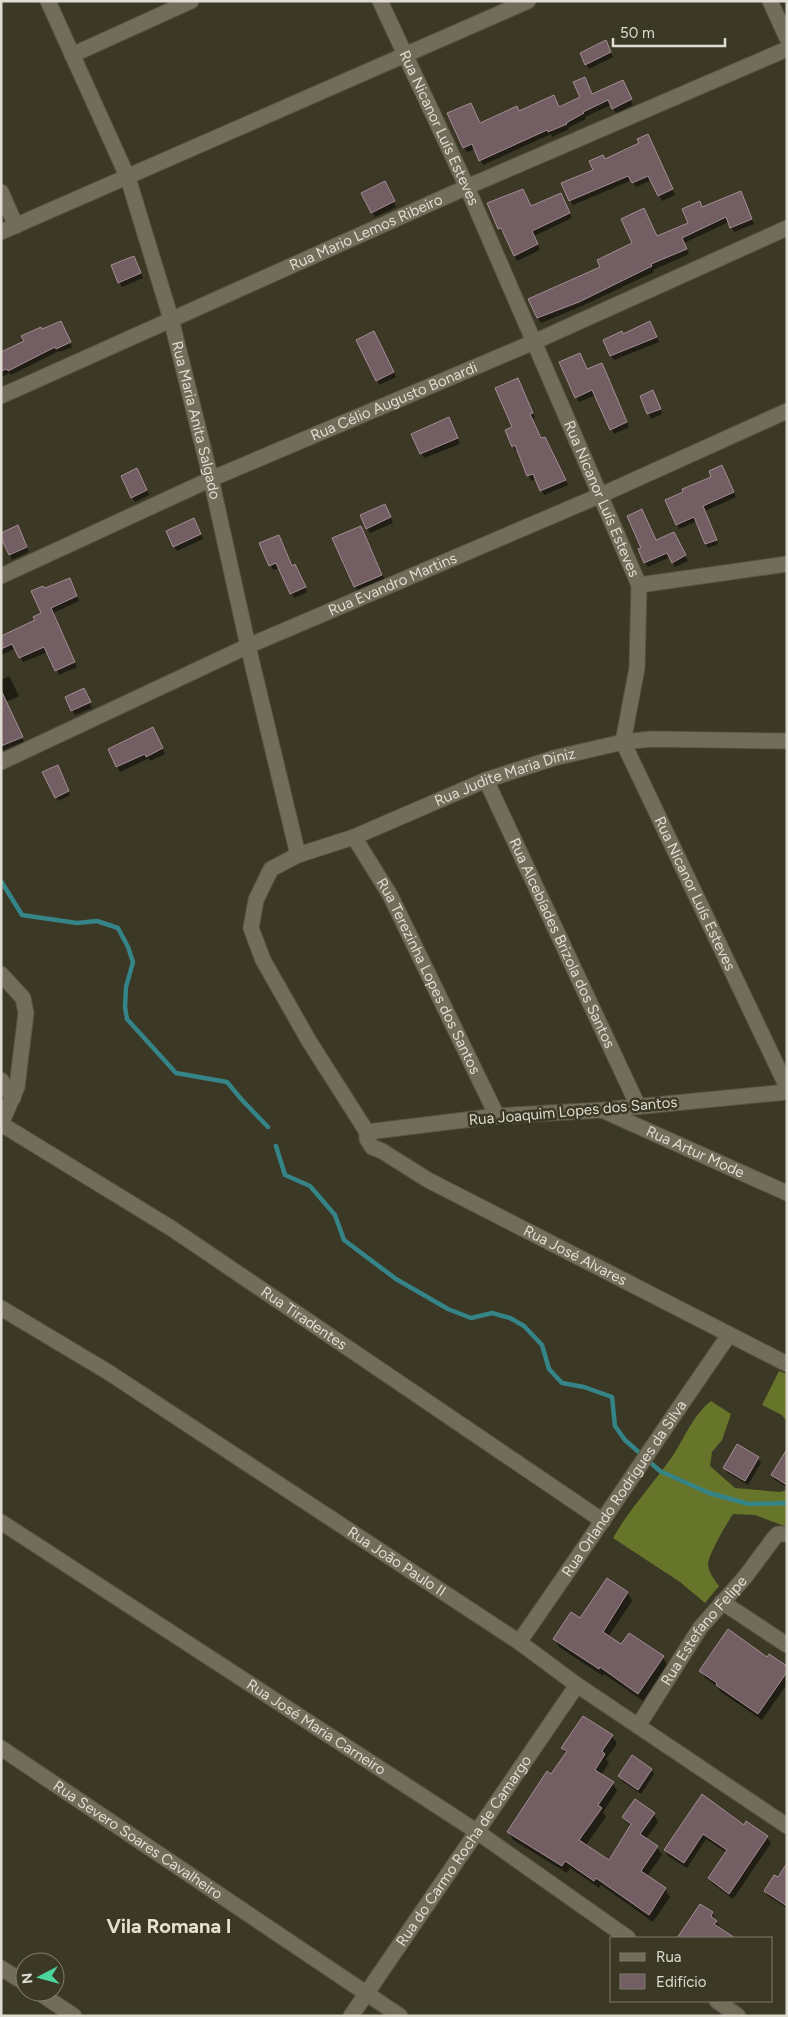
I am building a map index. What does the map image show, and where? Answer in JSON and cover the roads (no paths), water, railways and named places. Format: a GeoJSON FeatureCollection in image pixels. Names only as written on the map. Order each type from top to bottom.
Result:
{"type":"FeatureCollection","features":[{"type":"Feature","properties":{"kind":"street","name":"Rua Maria Anita Salgado"},"geometry":{"type":"LineString","coordinates":[[48,1],[128,178],[171,319],[212,479],[248,646],[298,854]]}},
{"type":"Feature","properties":{"kind":"street"},"geometry":{"type":"LineString","coordinates":[[72,55],[191,1]]}},
{"type":"Feature","properties":{"kind":"street","name":"Rua Nicanor Luís Esteves"},"geometry":{"type":"LineString","coordinates":[[380,1],[466,187],[639,585],[637,668],[623,742],[787,1087]]}},
{"type":"Feature","properties":{"kind":"street"},"geometry":{"type":"LineString","coordinates":[[1,232],[128,178],[528,1]]}},
{"type":"Feature","properties":{"kind":"street"},"geometry":{"type":"LineString","coordinates":[[770,1],[787,38]]}},
{"type":"Feature","properties":{"kind":"street","name":"Rua Mario Lemos Ribeiro"},"geometry":{"type":"LineString","coordinates":[[1,396],[466,187],[787,49]]}},
{"type":"Feature","properties":{"kind":"street"},"geometry":{"type":"LineString","coordinates":[[1,192],[16,226]]}},
{"type":"Feature","properties":{"kind":"street","name":"Rua Célio Augusto Bonardi"},"geometry":{"type":"LineString","coordinates":[[1,576],[212,479],[534,342],[787,228]]}},
{"type":"Feature","properties":{"kind":"street","name":"Rua Evandro Martins"},"geometry":{"type":"LineString","coordinates":[[1,762],[248,646],[601,495],[787,411]]}},
{"type":"Feature","properties":{"kind":"street"},"geometry":{"type":"LineString","coordinates":[[639,585],[787,564]]}},
{"type":"Feature","properties":{"kind":"street","name":"Rua Judite Maria Diniz"},"geometry":{"type":"LineString","coordinates":[[367,1136],[309,1041],[263,960],[251,928],[256,900],[271,869],[298,854],[354,838],[486,780],[554,758],[623,742],[651,739],[787,742]]}},
{"type":"Feature","properties":{"kind":"street","name":"Rua Alcebíades Brizola dos Santos"},"geometry":{"type":"LineString","coordinates":[[486,780],[638,1106]]}},
{"type":"Feature","properties":{"kind":"street","name":"Rua Terezinha Lopes dos Santos"},"geometry":{"type":"LineString","coordinates":[[354,838],[390,895],[496,1116]]}},
{"type":"Feature","properties":{"kind":"street"},"geometry":{"type":"LineString","coordinates":[[1,974],[23,998],[26,1013],[17,1087],[1,1124]]}},
{"type":"Feature","properties":{"kind":"street"},"geometry":{"type":"LineString","coordinates":[[1,1080],[13,1098]]}},
{"type":"Feature","properties":{"kind":"street","name":"Rua Joaquim Lopes dos Santos"},"geometry":{"type":"LineString","coordinates":[[367,1136],[496,1116],[603,1110],[787,1092]]}},
{"type":"Feature","properties":{"kind":"street","name":"Rua Artur Mode"},"geometry":{"type":"LineString","coordinates":[[603,1110],[787,1193]]}},
{"type":"Feature","properties":{"kind":"street","name":"Rua Tiradentes"},"geometry":{"type":"LineString","coordinates":[[1,1124],[171,1228],[603,1521]]}},
{"type":"Feature","properties":{"kind":"street","name":"Rua José Alvares"},"geometry":{"type":"LineString","coordinates":[[367,1136],[372,1147],[382,1151],[428,1180],[787,1364]]}},
{"type":"Feature","properties":{"kind":"street","name":"Rua João Paulo II"},"geometry":{"type":"LineString","coordinates":[[1,1308],[108,1372],[518,1642],[577,1685],[787,1826]]}},
{"type":"Feature","properties":{"kind":"street","name":"Rua Orlando Rodrigues da Silva"},"geometry":{"type":"LineString","coordinates":[[518,1642],[603,1521],[639,1464],[729,1335]]}},
{"type":"Feature","properties":{"kind":"street","name":"Rua José Maria Carneiro"},"geometry":{"type":"LineString","coordinates":[[1,1522],[476,1831],[627,1937]]}},
{"type":"Feature","properties":{"kind":"street","name":"Rua Estefano Felipe"},"geometry":{"type":"LineString","coordinates":[[638,1726],[700,1628],[780,1536]]}},
{"type":"Feature","properties":{"kind":"street"},"geometry":{"type":"LineString","coordinates":[[722,1602],[787,1645]]}},
{"type":"Feature","properties":{"kind":"street","name":"Rua do Carmo Rocha de Camargo"},"geometry":{"type":"LineString","coordinates":[[351,2016],[577,1685]]}},
{"type":"Feature","properties":{"kind":"street","name":"Rua Severo Soares Cavalheiro"},"geometry":{"type":"LineString","coordinates":[[1,1748],[400,2016]]}},
{"type":"Feature","properties":{"kind":"street"},"geometry":{"type":"LineString","coordinates":[[1,1968],[15,1977]]}},
{"type":"Feature","properties":{"kind":"street"},"geometry":{"type":"LineString","coordinates":[[53,2002],[74,2016]]}},
{"type":"Feature","properties":{"kind":"street"},"geometry":{"type":"LineString","coordinates":[[718,2002],[738,2016]]}},
{"type":"Feature","properties":{"kind":"waterway"},"geometry":{"type":"LineString","coordinates":[[1,881],[22,915],[77,923],[97,921],[118,928],[133,962],[126,987],[125,1007],[127,1019],[176,1073],[227,1082],[268,1127]]}},
{"type":"Feature","properties":{"kind":"waterway"},"geometry":{"type":"LineString","coordinates":[[276,1146],[285,1175],[310,1186],[335,1215],[344,1240],[396,1279],[448,1309],[471,1318],[492,1313],[510,1318],[524,1326],[542,1345],[549,1369],[562,1383],[584,1387],[612,1397],[615,1426],[625,1440],[660,1471],[709,1493],[749,1504],[787,1503]]}},
{"type":"Feature","properties":{"kind":"district","name":"Vila Romana I"},"geometry":{"type":"Point","coordinates":[169,1926]}}]}
